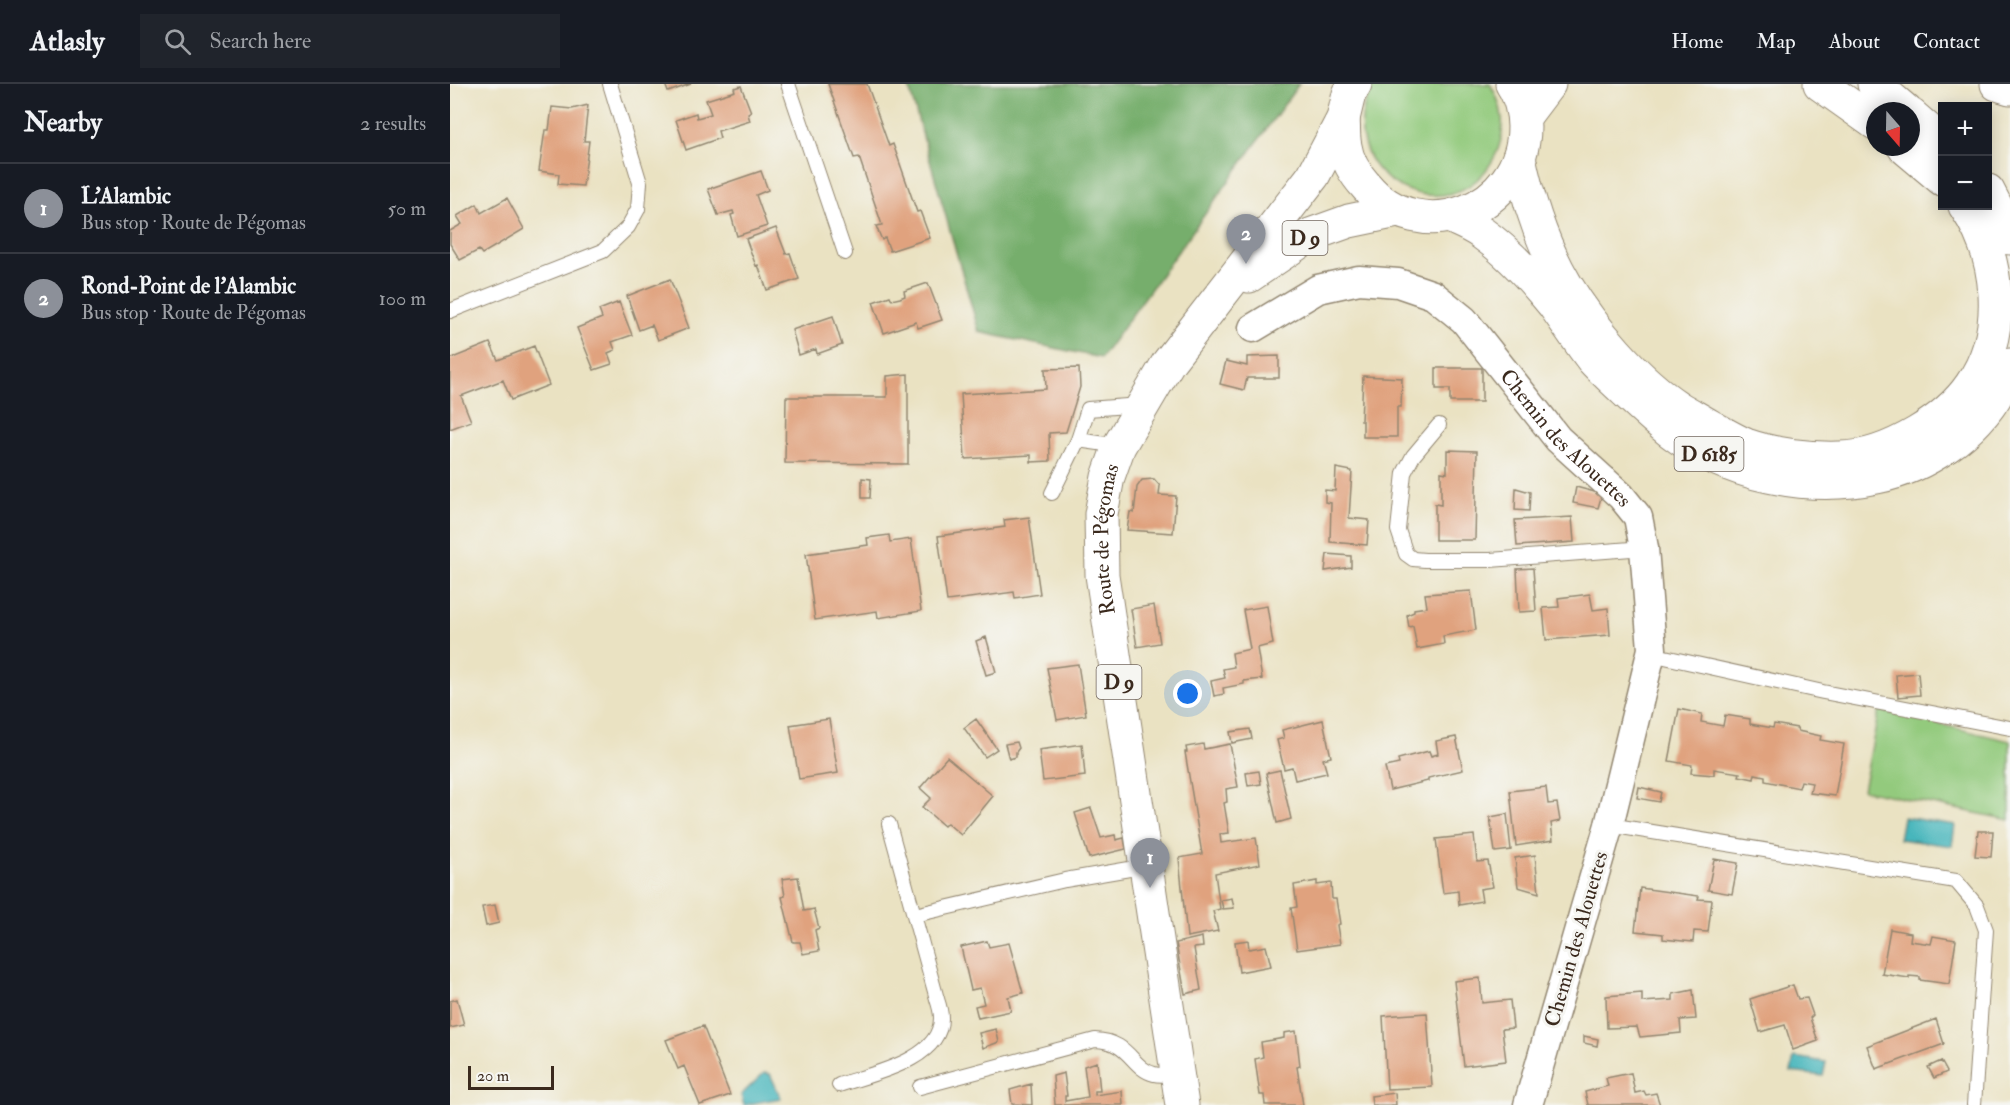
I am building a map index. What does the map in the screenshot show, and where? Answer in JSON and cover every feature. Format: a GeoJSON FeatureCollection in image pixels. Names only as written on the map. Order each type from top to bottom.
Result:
{"type":"FeatureCollection","features":[{"type":"Feature","properties":{"kind":"main road"},"geometry":{"type":"LineString","coordinates":[[1355,84],[1349,94],[1343,119],[1345,147],[1355,174],[1373,195],[1397,211],[1424,218],[1451,217],[1473,209],[1493,196],[1509,178],[1519,158],[1524,137],[1524,117],[1512,84]]}},
{"type":"Feature","properties":{"kind":"main road"},"geometry":{"type":"LineString","coordinates":[[1524,117],[1549,84]]}},
{"type":"Feature","properties":{"kind":"main road"},"geometry":{"type":"LineString","coordinates":[[1820,84],[1866,117]]}},
{"type":"Feature","properties":{"kind":"main road"},"geometry":{"type":"LineString","coordinates":[[1874,84],[1895,102]]}},
{"type":"Feature","properties":{"kind":"main road"},"geometry":{"type":"LineString","coordinates":[[1997,84],[2010,87]]}},
{"type":"Feature","properties":{"kind":"main road","name":"D 9"},"geometry":{"type":"LineString","coordinates":[[1225,292],[1313,176],[1343,119]]}},
{"type":"Feature","properties":{"kind":"main road"},"geometry":{"type":"LineString","coordinates":[[1920,123],[1938,139]]}},
{"type":"Feature","properties":{"kind":"main road"},"geometry":{"type":"LineString","coordinates":[[1915,156],[1938,176]]}},
{"type":"Feature","properties":{"kind":"main road"},"geometry":{"type":"LineString","coordinates":[[1519,158],[1525,187],[1542,236],[1565,284],[1590,320],[1620,355],[1646,382],[1677,407],[1746,445],[1782,454],[1841,458],[1875,452],[1903,441],[1946,412],[1971,385],[1986,356],[1994,325],[1995,290],[1990,257],[1967,210]]}},
{"type":"Feature","properties":{"kind":"main road"},"geometry":{"type":"LineString","coordinates":[[1992,199],[2010,238]]}},
{"type":"Feature","properties":{"kind":"main road","name":"D 9"},"geometry":{"type":"LineString","coordinates":[[1225,292],[1310,235],[1349,221],[1397,211]]}},
{"type":"Feature","properties":{"kind":"main road","name":"D 6185"},"geometry":{"type":"LineString","coordinates":[[1451,217],[1482,233],[1508,254],[1553,304],[1594,361],[1672,432],[1707,454],[1774,477],[1825,483],[1864,480],[1899,472],[1927,458],[1955,439],[1978,418],[1999,391],[2010,365]]}},
{"type":"Feature","properties":{"kind":"main road","name":"Route de Pégomas"},"geometry":{"type":"LineString","coordinates":[[1180,1090],[1102,575],[1101,514],[1108,477],[1119,446],[1168,363],[1225,292]]}},
{"type":"Feature","properties":{"kind":"street","name":"Chemin des Alouettes"},"geometry":{"type":"LineString","coordinates":[[1254,328],[1318,289],[1359,280],[1398,283],[1433,295],[1464,320],[1558,439],[1621,496],[1638,517],[1644,548],[1652,649],[1609,825],[1528,1105]]}},
{"type":"Feature","properties":{"kind":"lane"},"geometry":{"type":"LineString","coordinates":[[450,310],[603,251],[628,227],[638,209],[640,183],[610,84]]}},
{"type":"Feature","properties":{"kind":"lane"},"geometry":{"type":"LineString","coordinates":[[789,84],[845,253]]}},
{"type":"Feature","properties":{"kind":"lane"},"geometry":{"type":"LineString","coordinates":[[1053,493],[1078,440],[1081,407],[1143,405]]}},
{"type":"Feature","properties":{"kind":"lane"},"geometry":{"type":"LineString","coordinates":[[1439,425],[1413,456],[1404,473],[1398,530],[1406,554],[1413,559],[1490,560],[1644,548]]}},
{"type":"Feature","properties":{"kind":"lane"},"geometry":{"type":"LineString","coordinates":[[1078,440],[1119,446]]}},
{"type":"Feature","properties":{"kind":"lane"},"geometry":{"type":"LineString","coordinates":[[1651,654],[1823,692],[2010,728]]}},
{"type":"Feature","properties":{"kind":"lane"},"geometry":{"type":"LineString","coordinates":[[839,1085],[899,1065],[918,1055],[931,1044],[939,1030],[941,1017],[889,824]]}},
{"type":"Feature","properties":{"kind":"lane"},"geometry":{"type":"LineString","coordinates":[[1609,825],[1956,882],[1977,906],[1986,930],[1974,1105]]}},
{"type":"Feature","properties":{"kind":"lane"},"geometry":{"type":"LineString","coordinates":[[915,915],[1065,880],[1147,866]]}},
{"type":"Feature","properties":{"kind":"lane"},"geometry":{"type":"LineString","coordinates":[[920,1086],[1095,1040],[1108,1040],[1119,1046],[1143,1067],[1180,1090]]}},
{"type":"Feature","properties":{"kind":"green space"},"geometry":{"type":"Polygon","coordinates":[[[908,84],[1299,84],[1101,358],[979,332],[908,84]]]}},
{"type":"Feature","properties":{"kind":"green space"},"geometry":{"type":"Polygon","coordinates":[[[1374,84],[1490,84],[1498,100],[1502,118],[1502,136],[1496,154],[1476,180],[1451,193],[1425,195],[1399,186],[1378,169],[1365,145],[1362,116],[1374,84]]]}},
{"type":"Feature","properties":{"kind":"green space"},"geometry":{"type":"Polygon","coordinates":[[[1879,710],[2010,741],[2010,820],[1863,790],[1879,710]]]}},
{"type":"Feature","properties":{"kind":"water"},"geometry":{"type":"Polygon","coordinates":[[[1903,817],[1955,825],[1952,846],[1899,839],[1903,817]]]}},
{"type":"Feature","properties":{"kind":"water"},"geometry":{"type":"Polygon","coordinates":[[[1794,1057],[1826,1062],[1823,1076],[1791,1072],[1794,1057]]]}},
{"type":"Feature","properties":{"kind":"water"},"geometry":{"type":"Polygon","coordinates":[[[764,1073],[770,1074],[781,1098],[744,1105],[741,1095],[764,1073]]]}},
{"type":"Feature","properties":{"kind":"building"},"geometry":{"type":"Polygon","coordinates":[[[665,84],[691,84],[668,92],[665,84]]]}},
{"type":"Feature","properties":{"kind":"building"},"geometry":{"type":"Polygon","coordinates":[[[828,84],[867,84],[889,146],[893,144],[917,212],[920,211],[930,238],[890,251],[885,238],[882,240],[876,226],[882,225],[859,157],[854,158],[828,84]]]}},
{"type":"Feature","properties":{"kind":"building"},"geometry":{"type":"Polygon","coordinates":[[[741,86],[751,112],[748,114],[750,121],[718,131],[720,138],[686,150],[676,120],[696,113],[697,118],[711,114],[706,100],[735,91],[734,88],[741,86]]]}},
{"type":"Feature","properties":{"kind":"building"},"geometry":{"type":"Polygon","coordinates":[[[588,105],[584,141],[589,141],[583,186],[558,184],[559,174],[539,171],[545,130],[549,130],[552,107],[572,109],[588,105]]]}},
{"type":"Feature","properties":{"kind":"building"},"geometry":{"type":"Polygon","coordinates":[[[761,171],[768,190],[756,195],[767,226],[737,236],[731,215],[734,214],[733,211],[718,215],[708,189],[761,171]]]}},
{"type":"Feature","properties":{"kind":"building"},"geometry":{"type":"Polygon","coordinates":[[[507,198],[524,229],[482,254],[479,250],[460,260],[450,244],[450,231],[462,224],[457,216],[477,204],[481,213],[507,198]]]}},
{"type":"Feature","properties":{"kind":"building"},"geometry":{"type":"Polygon","coordinates":[[[776,228],[786,254],[790,253],[799,279],[767,290],[746,239],[776,228]]]}},
{"type":"Feature","properties":{"kind":"building"},"geometry":{"type":"Polygon","coordinates":[[[670,279],[689,328],[658,340],[652,325],[639,330],[627,296],[670,279]]]}},
{"type":"Feature","properties":{"kind":"building"},"geometry":{"type":"Polygon","coordinates":[[[928,283],[942,320],[918,328],[916,322],[884,333],[873,302],[890,296],[892,300],[900,298],[905,296],[904,291],[928,283]]]}},
{"type":"Feature","properties":{"kind":"building"},"geometry":{"type":"Polygon","coordinates":[[[619,302],[632,335],[612,342],[615,350],[608,353],[612,364],[594,370],[577,328],[602,318],[599,310],[619,302]]]}},
{"type":"Feature","properties":{"kind":"building"},"geometry":{"type":"Polygon","coordinates":[[[833,316],[842,345],[817,354],[816,349],[799,355],[792,330],[833,316]]]}},
{"type":"Feature","properties":{"kind":"building"},"geometry":{"type":"Polygon","coordinates":[[[490,343],[498,360],[534,346],[549,385],[511,400],[503,380],[461,396],[471,421],[450,429],[450,359],[490,343]]]}},
{"type":"Feature","properties":{"kind":"building"},"geometry":{"type":"Polygon","coordinates":[[[1279,356],[1279,378],[1247,378],[1244,390],[1220,384],[1226,361],[1247,366],[1247,357],[1279,356]]]}},
{"type":"Feature","properties":{"kind":"building"},"geometry":{"type":"Polygon","coordinates":[[[1079,368],[1080,387],[1066,432],[1049,433],[1050,461],[1031,462],[1031,455],[965,459],[961,394],[1046,389],[1045,369],[1079,368]]]}},
{"type":"Feature","properties":{"kind":"building"},"geometry":{"type":"Polygon","coordinates":[[[1436,368],[1482,368],[1482,402],[1450,402],[1450,389],[1436,389],[1436,368]]]}},
{"type":"Feature","properties":{"kind":"building"},"geometry":{"type":"Polygon","coordinates":[[[908,374],[908,464],[785,463],[786,397],[887,397],[887,376],[908,374]]]}},
{"type":"Feature","properties":{"kind":"building"},"geometry":{"type":"Polygon","coordinates":[[[1363,376],[1402,378],[1401,407],[1397,407],[1397,437],[1363,437],[1363,421],[1361,421],[1363,376]]]}},
{"type":"Feature","properties":{"kind":"building"},"geometry":{"type":"Polygon","coordinates":[[[1447,450],[1477,451],[1475,540],[1435,540],[1435,504],[1441,505],[1441,472],[1447,473],[1447,450]]]}},
{"type":"Feature","properties":{"kind":"building"},"geometry":{"type":"Polygon","coordinates":[[[1336,468],[1352,471],[1349,518],[1369,520],[1367,545],[1330,542],[1331,503],[1325,502],[1325,490],[1335,491],[1336,468]]]}},
{"type":"Feature","properties":{"kind":"building"},"geometry":{"type":"Polygon","coordinates":[[[862,478],[871,479],[870,498],[862,498],[862,478]]]}},
{"type":"Feature","properties":{"kind":"building"},"geometry":{"type":"Polygon","coordinates":[[[1154,479],[1160,486],[1159,495],[1176,496],[1173,533],[1127,530],[1130,512],[1134,513],[1137,487],[1142,480],[1154,479]]]}},
{"type":"Feature","properties":{"kind":"building"},"geometry":{"type":"Polygon","coordinates":[[[1576,487],[1602,494],[1598,508],[1573,503],[1576,487]]]}},
{"type":"Feature","properties":{"kind":"building"},"geometry":{"type":"Polygon","coordinates":[[[1516,488],[1530,492],[1529,511],[1515,510],[1516,488]]]}},
{"type":"Feature","properties":{"kind":"building"},"geometry":{"type":"Polygon","coordinates":[[[1029,517],[1040,594],[1015,598],[1014,592],[947,601],[938,536],[1005,527],[1004,520],[1029,517]]]}},
{"type":"Feature","properties":{"kind":"building"},"geometry":{"type":"Polygon","coordinates":[[[1572,517],[1574,542],[1517,546],[1515,520],[1572,517]]]}},
{"type":"Feature","properties":{"kind":"building"},"geometry":{"type":"Polygon","coordinates":[[[889,535],[890,542],[911,539],[921,611],[878,618],[877,611],[815,620],[806,554],[868,545],[867,538],[889,535]]]}},
{"type":"Feature","properties":{"kind":"building"},"geometry":{"type":"Polygon","coordinates":[[[1327,554],[1351,556],[1351,567],[1325,571],[1327,554]]]}},
{"type":"Feature","properties":{"kind":"building"},"geometry":{"type":"Polygon","coordinates":[[[1533,568],[1536,611],[1519,612],[1517,569],[1533,568]]]}},
{"type":"Feature","properties":{"kind":"building"},"geometry":{"type":"Polygon","coordinates":[[[1471,591],[1476,630],[1443,636],[1444,644],[1417,649],[1413,626],[1409,627],[1407,615],[1414,612],[1414,609],[1427,607],[1425,594],[1471,591]]]}},
{"type":"Feature","properties":{"kind":"building"},"geometry":{"type":"Polygon","coordinates":[[[1590,594],[1593,610],[1608,608],[1610,635],[1546,640],[1543,608],[1559,607],[1558,598],[1590,594]]]}},
{"type":"Feature","properties":{"kind":"building"},"geometry":{"type":"Polygon","coordinates":[[[1154,605],[1160,643],[1137,647],[1131,609],[1154,605]]]}},
{"type":"Feature","properties":{"kind":"building"},"geometry":{"type":"Polygon","coordinates":[[[1267,606],[1273,644],[1257,648],[1262,679],[1244,681],[1244,684],[1223,688],[1224,694],[1214,696],[1211,681],[1225,678],[1223,669],[1234,667],[1232,653],[1250,649],[1243,610],[1267,606]]]}},
{"type":"Feature","properties":{"kind":"building"},"geometry":{"type":"Polygon","coordinates":[[[986,637],[996,672],[986,675],[976,641],[986,637]]]}},
{"type":"Feature","properties":{"kind":"building"},"geometry":{"type":"Polygon","coordinates":[[[1078,664],[1086,715],[1057,720],[1047,668],[1078,664]]]}},
{"type":"Feature","properties":{"kind":"building"},"geometry":{"type":"Polygon","coordinates":[[[1918,673],[1920,695],[1898,697],[1896,675],[1918,673]]]}},
{"type":"Feature","properties":{"kind":"building"},"geometry":{"type":"Polygon","coordinates":[[[1679,709],[1702,714],[1701,722],[1723,726],[1725,715],[1750,719],[1750,724],[1773,728],[1774,724],[1797,728],[1798,731],[1821,736],[1820,740],[1844,744],[1835,796],[1810,793],[1812,783],[1801,781],[1799,788],[1765,781],[1765,776],[1755,774],[1754,779],[1739,776],[1740,773],[1714,769],[1714,775],[1691,773],[1692,765],[1669,761],[1679,709]]]}},
{"type":"Feature","properties":{"kind":"building"},"geometry":{"type":"Polygon","coordinates":[[[829,719],[838,773],[799,779],[790,725],[829,719]]]}},
{"type":"Feature","properties":{"kind":"building"},"geometry":{"type":"Polygon","coordinates":[[[976,719],[997,749],[985,757],[964,728],[976,719]]]}},
{"type":"Feature","properties":{"kind":"building"},"geometry":{"type":"Polygon","coordinates":[[[1323,720],[1331,757],[1323,759],[1327,773],[1295,780],[1292,767],[1284,769],[1277,740],[1284,738],[1282,730],[1323,720]]]}},
{"type":"Feature","properties":{"kind":"building"},"geometry":{"type":"Polygon","coordinates":[[[1250,729],[1252,739],[1232,743],[1230,732],[1250,729]]]}},
{"type":"Feature","properties":{"kind":"building"},"geometry":{"type":"Polygon","coordinates":[[[1456,737],[1463,770],[1390,790],[1385,767],[1399,764],[1398,759],[1429,751],[1431,756],[1438,754],[1436,741],[1456,737]]]}},
{"type":"Feature","properties":{"kind":"building"},"geometry":{"type":"Polygon","coordinates":[[[1017,742],[1019,748],[1016,757],[1009,759],[1005,744],[1017,742]]]}},
{"type":"Feature","properties":{"kind":"building"},"geometry":{"type":"Polygon","coordinates":[[[1082,744],[1085,776],[1043,781],[1039,750],[1082,744]]]}},
{"type":"Feature","properties":{"kind":"building"},"geometry":{"type":"Polygon","coordinates":[[[1203,744],[1204,749],[1230,744],[1238,787],[1226,789],[1227,802],[1224,803],[1229,833],[1220,834],[1221,843],[1256,838],[1260,864],[1215,873],[1220,909],[1213,911],[1218,931],[1187,937],[1179,858],[1202,854],[1185,752],[1187,752],[1186,747],[1203,744]]]}},
{"type":"Feature","properties":{"kind":"building"},"geometry":{"type":"Polygon","coordinates":[[[947,757],[993,796],[961,835],[947,823],[944,826],[922,807],[931,798],[920,788],[947,757]]]}},
{"type":"Feature","properties":{"kind":"building"},"geometry":{"type":"Polygon","coordinates":[[[1280,770],[1291,819],[1277,823],[1266,773],[1280,770]]]}},
{"type":"Feature","properties":{"kind":"building"},"geometry":{"type":"Polygon","coordinates":[[[1259,771],[1261,784],[1248,786],[1246,773],[1259,771]]]}},
{"type":"Feature","properties":{"kind":"building"},"geometry":{"type":"Polygon","coordinates":[[[1546,787],[1548,804],[1557,803],[1560,821],[1551,823],[1553,840],[1516,846],[1510,791],[1546,787]]]}},
{"type":"Feature","properties":{"kind":"building"},"geometry":{"type":"Polygon","coordinates":[[[1639,787],[1661,792],[1659,802],[1637,798],[1639,787]]]}},
{"type":"Feature","properties":{"kind":"building"},"geometry":{"type":"Polygon","coordinates":[[[1091,808],[1101,838],[1115,835],[1116,840],[1124,838],[1126,849],[1089,858],[1075,813],[1091,808]]]}},
{"type":"Feature","properties":{"kind":"building"},"geometry":{"type":"Polygon","coordinates":[[[1507,814],[1511,850],[1495,852],[1490,817],[1507,814]]]}},
{"type":"Feature","properties":{"kind":"building"},"geometry":{"type":"Polygon","coordinates":[[[1978,831],[1993,831],[1991,857],[1975,856],[1978,831]]]}},
{"type":"Feature","properties":{"kind":"building"},"geometry":{"type":"Polygon","coordinates":[[[1474,835],[1477,862],[1488,861],[1493,887],[1480,889],[1482,901],[1459,905],[1458,891],[1443,893],[1436,839],[1474,835]]]}},
{"type":"Feature","properties":{"kind":"building"},"geometry":{"type":"Polygon","coordinates":[[[1535,855],[1539,893],[1518,887],[1515,858],[1535,855]]]}},
{"type":"Feature","properties":{"kind":"building"},"geometry":{"type":"Polygon","coordinates":[[[1714,859],[1738,863],[1732,894],[1708,890],[1714,859]]]}},
{"type":"Feature","properties":{"kind":"building"},"geometry":{"type":"Polygon","coordinates":[[[798,877],[804,911],[814,909],[819,928],[815,930],[819,951],[803,954],[800,942],[793,942],[782,897],[785,896],[782,879],[798,877]]]}},
{"type":"Feature","properties":{"kind":"building"},"geometry":{"type":"Polygon","coordinates":[[[1317,881],[1317,885],[1331,883],[1332,899],[1336,899],[1340,924],[1337,925],[1340,944],[1297,950],[1291,908],[1297,907],[1294,885],[1317,881]]]}},
{"type":"Feature","properties":{"kind":"building"},"geometry":{"type":"Polygon","coordinates":[[[1640,888],[1699,896],[1698,899],[1712,900],[1708,932],[1694,931],[1693,942],[1663,939],[1663,934],[1635,931],[1640,888]]]}},
{"type":"Feature","properties":{"kind":"building"},"geometry":{"type":"Polygon","coordinates":[[[1232,898],[1234,908],[1223,909],[1221,900],[1232,898]]]}},
{"type":"Feature","properties":{"kind":"building"},"geometry":{"type":"Polygon","coordinates":[[[495,905],[499,923],[486,926],[482,907],[495,905]]]}},
{"type":"Feature","properties":{"kind":"building"},"geometry":{"type":"Polygon","coordinates":[[[1890,929],[1911,933],[1910,941],[1931,944],[1933,936],[1956,940],[1949,984],[1920,980],[1920,977],[1909,976],[1909,978],[1882,974],[1890,929]]]}},
{"type":"Feature","properties":{"kind":"building"},"geometry":{"type":"Polygon","coordinates":[[[1202,937],[1203,947],[1194,948],[1201,990],[1185,994],[1176,943],[1202,937]]]}},
{"type":"Feature","properties":{"kind":"building"},"geometry":{"type":"Polygon","coordinates":[[[1248,940],[1249,949],[1266,946],[1271,966],[1239,972],[1235,942],[1248,940]]]}},
{"type":"Feature","properties":{"kind":"building"},"geometry":{"type":"Polygon","coordinates":[[[987,941],[989,947],[1009,943],[1023,993],[1008,997],[1011,1011],[978,1018],[975,1006],[984,1004],[980,988],[971,990],[961,947],[987,941]]]}},
{"type":"Feature","properties":{"kind":"building"},"geometry":{"type":"Polygon","coordinates":[[[1480,978],[1482,1003],[1510,1000],[1513,1028],[1502,1029],[1506,1061],[1464,1066],[1454,981],[1480,978]]]}},
{"type":"Feature","properties":{"kind":"building"},"geometry":{"type":"Polygon","coordinates":[[[1793,985],[1798,999],[1807,998],[1813,1015],[1810,1018],[1818,1041],[1793,1050],[1785,1025],[1760,1032],[1750,999],[1793,985]]]}},
{"type":"Feature","properties":{"kind":"building"},"geometry":{"type":"Polygon","coordinates":[[[1693,990],[1696,1019],[1680,1020],[1681,1033],[1640,1037],[1637,1027],[1607,1028],[1606,996],[1642,993],[1642,1002],[1673,1000],[1673,994],[1693,990]]]}},
{"type":"Feature","properties":{"kind":"building"},"geometry":{"type":"Polygon","coordinates":[[[457,999],[464,1025],[450,1028],[450,1001],[457,999]]]}},
{"type":"Feature","properties":{"kind":"building"},"geometry":{"type":"Polygon","coordinates":[[[1427,1013],[1432,1087],[1387,1089],[1383,1016],[1427,1013]]]}},
{"type":"Feature","properties":{"kind":"building"},"geometry":{"type":"Polygon","coordinates":[[[1936,1019],[1944,1044],[1876,1069],[1867,1046],[1936,1019]]]}},
{"type":"Feature","properties":{"kind":"building"},"geometry":{"type":"Polygon","coordinates":[[[703,1026],[730,1095],[700,1105],[684,1066],[678,1069],[666,1040],[703,1026]]]}},
{"type":"Feature","properties":{"kind":"building"},"geometry":{"type":"Polygon","coordinates":[[[996,1029],[999,1042],[983,1048],[979,1033],[996,1029]]]}},
{"type":"Feature","properties":{"kind":"building"},"geometry":{"type":"Polygon","coordinates":[[[1296,1031],[1300,1066],[1297,1067],[1303,1105],[1265,1105],[1264,1095],[1260,1095],[1255,1059],[1263,1057],[1261,1042],[1284,1038],[1284,1033],[1296,1031]]]}},
{"type":"Feature","properties":{"kind":"building"},"geometry":{"type":"Polygon","coordinates":[[[1584,1036],[1598,1039],[1597,1046],[1584,1043],[1584,1036]]]}},
{"type":"Feature","properties":{"kind":"building"},"geometry":{"type":"Polygon","coordinates":[[[1941,1061],[1947,1072],[1934,1078],[1928,1067],[1941,1061]]]}},
{"type":"Feature","properties":{"kind":"building"},"geometry":{"type":"Polygon","coordinates":[[[1097,1062],[1100,1091],[1095,1091],[1095,1095],[1122,1091],[1123,1105],[1055,1105],[1053,1076],[1064,1073],[1067,1096],[1065,1096],[1065,1101],[1088,1097],[1084,1066],[1097,1062]]]}},
{"type":"Feature","properties":{"kind":"building"},"geometry":{"type":"Polygon","coordinates":[[[1631,1073],[1635,1093],[1644,1091],[1646,1095],[1656,1093],[1660,1105],[1588,1105],[1585,1092],[1608,1086],[1606,1078],[1631,1073]]]}},
{"type":"Feature","properties":{"kind":"building"},"geometry":{"type":"Polygon","coordinates":[[[1031,1084],[1032,1105],[1012,1104],[1010,1090],[1031,1084]]]}},
{"type":"Feature","properties":{"kind":"building"},"geometry":{"type":"Polygon","coordinates":[[[1395,1093],[1396,1105],[1372,1105],[1371,1096],[1395,1093]]]}},
{"type":"Feature","properties":{"kind":"place","name":"Rond-Point de l'Alambic"},"geometry":{"type":"Point","coordinates":[1246,264]}},
{"type":"Feature","properties":{"kind":"place","name":"L'Alambic"},"geometry":{"type":"Point","coordinates":[1150,888]}}]}
